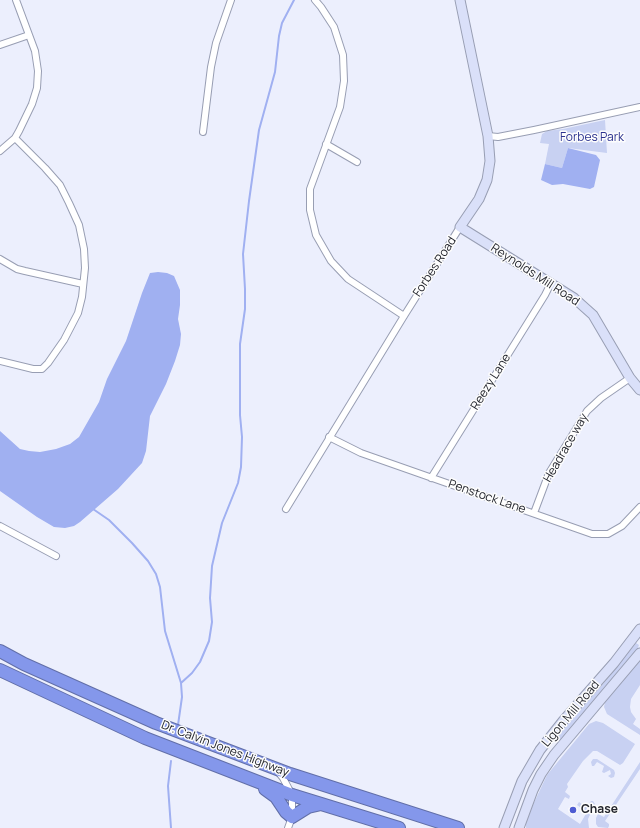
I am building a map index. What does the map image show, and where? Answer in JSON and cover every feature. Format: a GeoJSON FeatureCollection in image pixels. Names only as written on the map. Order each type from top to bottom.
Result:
{"type":"FeatureCollection","features":[{"type":"Feature","properties":{"kind":"highway","name":"Dr. Calvin Jones Highway"},"geometry":{"type":"LineString","coordinates":[[0,651],[24,664],[156,723],[274,768],[458,828]]}},
{"type":"Feature","properties":{"kind":"highway","name":"Dr. Calvin Jones Highway"},"geometry":{"type":"LineString","coordinates":[[0,670],[145,738],[292,796],[399,828]]}},
{"type":"Feature","properties":{"kind":"highway"},"geometry":{"type":"LineString","coordinates":[[0,670],[25,676],[94,707],[101,706],[106,700]]}},
{"type":"Feature","properties":{"kind":"highway"},"geometry":{"type":"LineString","coordinates":[[115,724],[119,718],[124,718],[169,735],[227,750]]}},
{"type":"Feature","properties":{"kind":"highway"},"geometry":{"type":"LineString","coordinates":[[250,779],[276,797],[286,812],[290,822],[308,807],[320,804]]}},
{"type":"Feature","properties":{"kind":"street"},"geometry":{"type":"LineString","coordinates":[[0,151],[15,138],[27,117],[37,88],[38,71],[35,51],[16,0]]}},
{"type":"Feature","properties":{"kind":"street"},"geometry":{"type":"LineString","coordinates":[[203,132],[211,66],[216,43],[231,0]]}},
{"type":"Feature","properties":{"kind":"street"},"geometry":{"type":"LineString","coordinates":[[314,0],[321,7],[334,27],[343,55],[344,81],[340,107],[310,189],[310,210],[316,235],[331,261],[348,279],[404,316]]}},
{"type":"Feature","properties":{"kind":"street","name":"Forbes Road"},"geometry":{"type":"LineString","coordinates":[[286,508],[478,199],[487,180],[490,161],[488,136],[460,0]]}},
{"type":"Feature","properties":{"kind":"street"},"geometry":{"type":"LineString","coordinates":[[0,45],[29,35]]}},
{"type":"Feature","properties":{"kind":"street"},"geometry":{"type":"LineString","coordinates":[[488,136],[498,137],[640,107]]}},
{"type":"Feature","properties":{"kind":"street"},"geometry":{"type":"LineString","coordinates":[[0,361],[33,369],[42,369],[56,353],[75,321],[82,297],[85,268],[84,249],[79,225],[60,185],[15,138]]}},
{"type":"Feature","properties":{"kind":"street"},"geometry":{"type":"LineString","coordinates":[[326,144],[357,162]]}},
{"type":"Feature","properties":{"kind":"street","name":"Reynolds Mill Road"},"geometry":{"type":"LineString","coordinates":[[460,227],[550,285],[574,298],[593,315],[630,378],[640,390]]}},
{"type":"Feature","properties":{"kind":"street"},"geometry":{"type":"LineString","coordinates":[[0,259],[17,269],[83,284]]}},
{"type":"Feature","properties":{"kind":"street","name":"Reezy Lane"},"geometry":{"type":"LineString","coordinates":[[431,478],[546,295],[550,285]]}},
{"type":"Feature","properties":{"kind":"street","name":"Headrace way"},"geometry":{"type":"LineString","coordinates":[[534,513],[549,473],[588,411],[601,398],[630,378]]}},
{"type":"Feature","properties":{"kind":"street","name":"Penstock Lane"},"geometry":{"type":"LineString","coordinates":[[329,437],[361,453],[592,534],[608,534],[622,526],[640,507]]}},
{"type":"Feature","properties":{"kind":"street"},"geometry":{"type":"LineString","coordinates":[[0,526],[56,556]]}},
{"type":"Feature","properties":{"kind":"street","name":"Ligon Mill Road"},"geometry":{"type":"LineString","coordinates":[[504,828],[522,781],[540,750],[552,733],[618,658],[640,629]]}},
{"type":"Feature","properties":{"kind":"street","name":"Ligon Mill Road"},"geometry":{"type":"LineString","coordinates":[[519,828],[533,790],[541,774],[554,755],[640,653]]}},
{"type":"Feature","properties":{"kind":"street"},"geometry":{"type":"LineString","coordinates":[[274,768],[283,778],[292,796],[290,822]]}},
{"type":"Feature","properties":{"kind":"green space","name":"Forbes Park"},"geometry":{"type":"Polygon","coordinates":[[[605,120],[607,153],[568,148],[562,168],[545,164],[549,144],[540,143],[542,134],[547,131],[605,120]]]}},
{"type":"Feature","properties":{"kind":"green space"},"geometry":{"type":"Polygon","coordinates":[[[636,643],[639,645],[637,650],[560,741],[557,741],[556,739],[563,729],[603,684],[636,643]]]}},
{"type":"Feature","properties":{"kind":"green space"},"geometry":{"type":"Polygon","coordinates":[[[640,659],[640,685],[631,699],[630,707],[631,712],[636,719],[633,724],[640,729],[640,735],[607,714],[604,707],[607,698],[640,659]]]}},
{"type":"Feature","properties":{"kind":"green space"},"geometry":{"type":"Polygon","coordinates":[[[596,721],[603,723],[635,744],[623,763],[620,765],[597,751],[593,751],[583,761],[567,784],[568,787],[565,792],[570,796],[569,799],[565,797],[558,809],[580,824],[587,812],[577,805],[579,802],[586,807],[591,801],[593,801],[595,804],[588,819],[589,828],[526,828],[526,823],[531,809],[547,775],[589,724],[596,721]]]}},
{"type":"Feature","properties":{"kind":"green space"},"geometry":{"type":"Polygon","coordinates":[[[593,759],[597,759],[614,770],[614,777],[611,778],[608,776],[611,774],[610,770],[604,773],[602,772],[604,766],[597,762],[594,766],[592,766],[591,762],[593,759]]]}},
{"type":"Feature","properties":{"kind":"green space"},"geometry":{"type":"Polygon","coordinates":[[[640,762],[640,769],[605,821],[609,824],[608,828],[598,827],[596,824],[596,818],[598,814],[604,817],[640,762]]]}},
{"type":"Feature","properties":{"kind":"water"},"geometry":{"type":"Polygon","coordinates":[[[568,148],[596,155],[600,160],[594,187],[590,189],[563,184],[552,185],[541,180],[545,164],[562,168],[568,148]]]}},
{"type":"Feature","properties":{"kind":"water"},"geometry":{"type":"Polygon","coordinates":[[[150,273],[167,273],[174,276],[180,290],[178,319],[181,334],[180,345],[175,361],[166,384],[150,416],[146,451],[142,463],[118,489],[80,522],[74,526],[65,528],[54,527],[0,491],[0,431],[20,449],[40,452],[56,449],[70,444],[79,437],[99,402],[107,379],[126,341],[150,273]]]}},
{"type":"Feature","properties":{"kind":"waterway"},"geometry":{"type":"LineString","coordinates":[[181,683],[192,673],[200,662],[209,641],[212,622],[210,598],[212,566],[222,523],[238,483],[241,467],[242,437],[240,415],[240,344],[245,309],[243,254],[249,201],[259,130],[275,72],[279,36],[282,23],[294,0]]}},
{"type":"Feature","properties":{"kind":"waterway"},"geometry":{"type":"LineString","coordinates":[[93,509],[109,520],[132,543],[148,561],[156,574],[160,587],[165,631],[181,683],[182,697],[178,725]]}},
{"type":"Feature","properties":{"kind":"waterway"},"geometry":{"type":"LineString","coordinates":[[171,761],[168,786],[171,828]]}},
{"type":"Feature","properties":{"kind":"place","name":"Chase"},"geometry":{"type":"Point","coordinates":[573,810]}}]}
